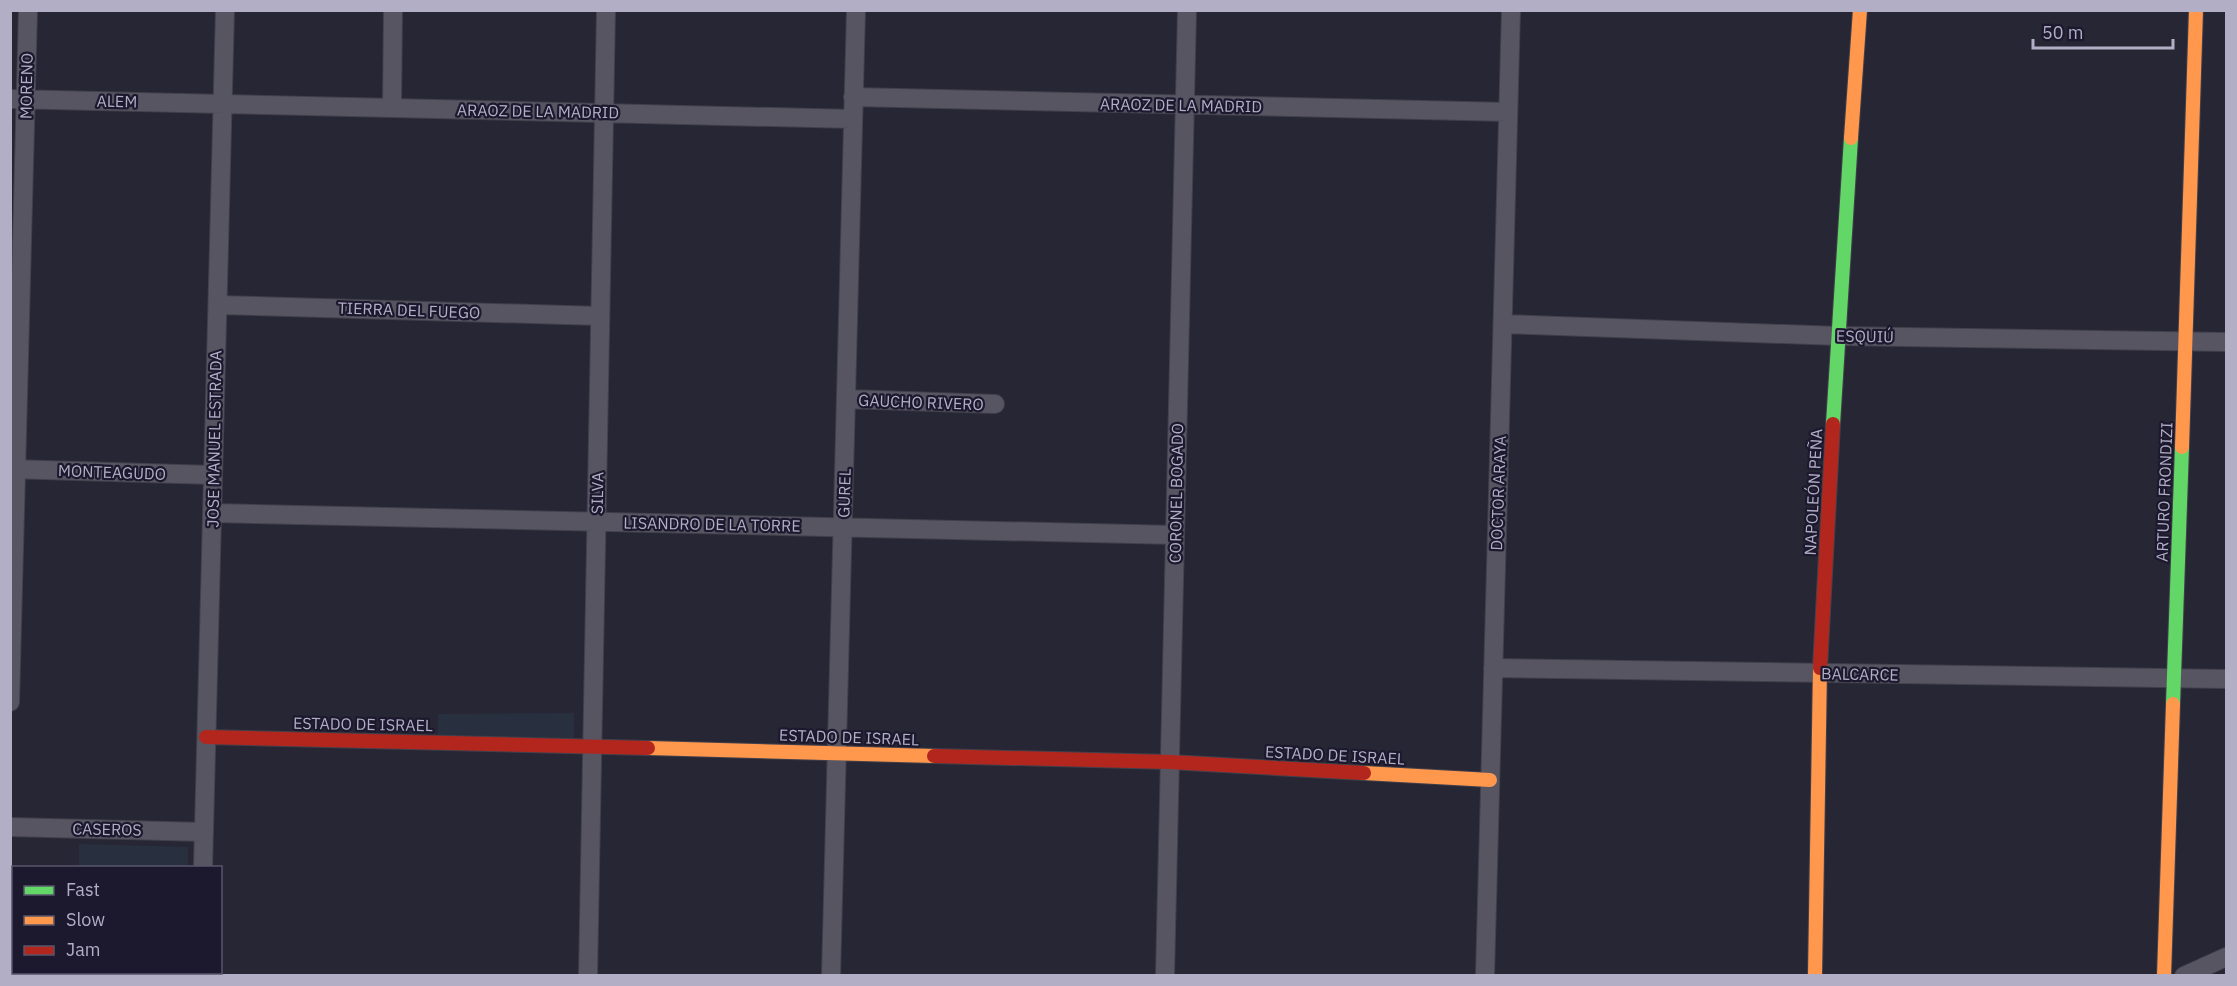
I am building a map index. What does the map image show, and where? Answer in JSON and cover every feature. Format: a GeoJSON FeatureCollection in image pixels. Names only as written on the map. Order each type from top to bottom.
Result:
{"type":"FeatureCollection","features":[{"type":"Feature","properties":{"kind":"street","name":"MORENO"},"geometry":{"type":"LineString","coordinates":[[10,702],[18,99],[28,10]]}},
{"type":"Feature","properties":{"kind":"street","name":"JOSE MANUEL ESTRADA"},"geometry":{"type":"LineString","coordinates":[[203,866],[225,10]]}},
{"type":"Feature","properties":{"kind":"street"},"geometry":{"type":"LineString","coordinates":[[392,107],[393,10]]}},
{"type":"Feature","properties":{"kind":"street","name":"SILVA"},"geometry":{"type":"LineString","coordinates":[[588,975],[606,10]]}},
{"type":"Feature","properties":{"kind":"street","name":"GUREL"},"geometry":{"type":"LineString","coordinates":[[831,975],[855,10]]}},
{"type":"Feature","properties":{"kind":"street","name":"CORONEL BOGADO"},"geometry":{"type":"LineString","coordinates":[[1165,975],[1187,10]]}},
{"type":"Feature","properties":{"kind":"street","name":"DOCTOR ARAYA"},"geometry":{"type":"LineString","coordinates":[[1485,975],[1511,10]]}},
{"type":"Feature","properties":{"kind":"street","name":"NAPOLEÓN PEÑA"},"geometry":{"type":"LineString","coordinates":[[1815,975],[1820,673],[1838,336],[1860,10]]}},
{"type":"Feature","properties":{"kind":"street","name":"ARTURO FRONDIZI"},"geometry":{"type":"LineString","coordinates":[[2164,975],[2196,10]]}},
{"type":"Feature","properties":{"kind":"street","name":"ARAOZ DE LA MADRID"},"geometry":{"type":"LineString","coordinates":[[853,97],[1508,112]]}},
{"type":"Feature","properties":{"kind":"street","name":"ALEM"},"geometry":{"type":"LineString","coordinates":[[18,99],[223,104]]}},
{"type":"Feature","properties":{"kind":"street","name":"ARAOZ DE LA MADRID"},"geometry":{"type":"LineString","coordinates":[[223,104],[853,119]]}},
{"type":"Feature","properties":{"kind":"street","name":"TIERRA DEL FUEGO"},"geometry":{"type":"LineString","coordinates":[[218,305],[600,315]]}},
{"type":"Feature","properties":{"kind":"street","name":"ESQUIÚ"},"geometry":{"type":"LineString","coordinates":[[1503,324],[1838,336],[2226,342]]}},
{"type":"Feature","properties":{"kind":"street","name":"GAUCHO RIVERO"},"geometry":{"type":"LineString","coordinates":[[847,399],[995,404]]}},
{"type":"Feature","properties":{"kind":"street","name":"MONTEAGUDO"},"geometry":{"type":"LineString","coordinates":[[13,469],[213,475]]}},
{"type":"Feature","properties":{"kind":"street","name":"LISANDRO DE LA TORRE"},"geometry":{"type":"LineString","coordinates":[[212,513],[1175,535]]}},
{"type":"Feature","properties":{"kind":"street","name":"BALCARCE"},"geometry":{"type":"LineString","coordinates":[[1493,668],[2226,679]]}},
{"type":"Feature","properties":{"kind":"street","name":"ESTADO DE ISRAEL"},"geometry":{"type":"LineString","coordinates":[[206,737],[1170,762],[1490,780]]}},
{"type":"Feature","properties":{"kind":"street","name":"CASEROS"},"geometry":{"type":"LineString","coordinates":[[10,827],[204,831]]}},
{"type":"Feature","properties":{"kind":"street"},"geometry":{"type":"LineString","coordinates":[[2184,975],[2226,957]]}},
{"type":"Feature","properties":{"kind":"shaded area"},"geometry":{"type":"Polygon","coordinates":[[[574,713],[574,738],[438,737],[438,714],[574,713]]]}},
{"type":"Feature","properties":{"kind":"shaded area"},"geometry":{"type":"Polygon","coordinates":[[[79,844],[188,847],[188,866],[79,866],[79,844]]]}},
{"type":"Feature","properties":{"kind":"traffic: fast"},"geometry":{"type":"LineString","coordinates":[[1833,424],[1851,138]]}},
{"type":"Feature","properties":{"kind":"traffic: fast"},"geometry":{"type":"LineString","coordinates":[[2173,704],[2182,447]]}},
{"type":"Feature","properties":{"kind":"traffic: slow"},"geometry":{"type":"LineString","coordinates":[[1851,138],[1860,10]]}},
{"type":"Feature","properties":{"kind":"traffic: slow"},"geometry":{"type":"LineString","coordinates":[[2182,447],[2196,10]]}},
{"type":"Feature","properties":{"kind":"traffic: slow"},"geometry":{"type":"LineString","coordinates":[[1815,976],[1820,668]]}},
{"type":"Feature","properties":{"kind":"traffic: slow"},"geometry":{"type":"LineString","coordinates":[[2164,976],[2173,704]]}},
{"type":"Feature","properties":{"kind":"traffic: slow"},"geometry":{"type":"LineString","coordinates":[[648,748],[934,756]]}},
{"type":"Feature","properties":{"kind":"traffic: slow"},"geometry":{"type":"LineString","coordinates":[[1364,773],[1490,780]]}},
{"type":"Feature","properties":{"kind":"traffic: jam"},"geometry":{"type":"LineString","coordinates":[[1820,668],[1833,424]]}},
{"type":"Feature","properties":{"kind":"traffic: jam"},"geometry":{"type":"LineString","coordinates":[[206,737],[648,748]]}},
{"type":"Feature","properties":{"kind":"traffic: jam"},"geometry":{"type":"LineString","coordinates":[[934,756],[1170,762],[1364,773]]}}]}
